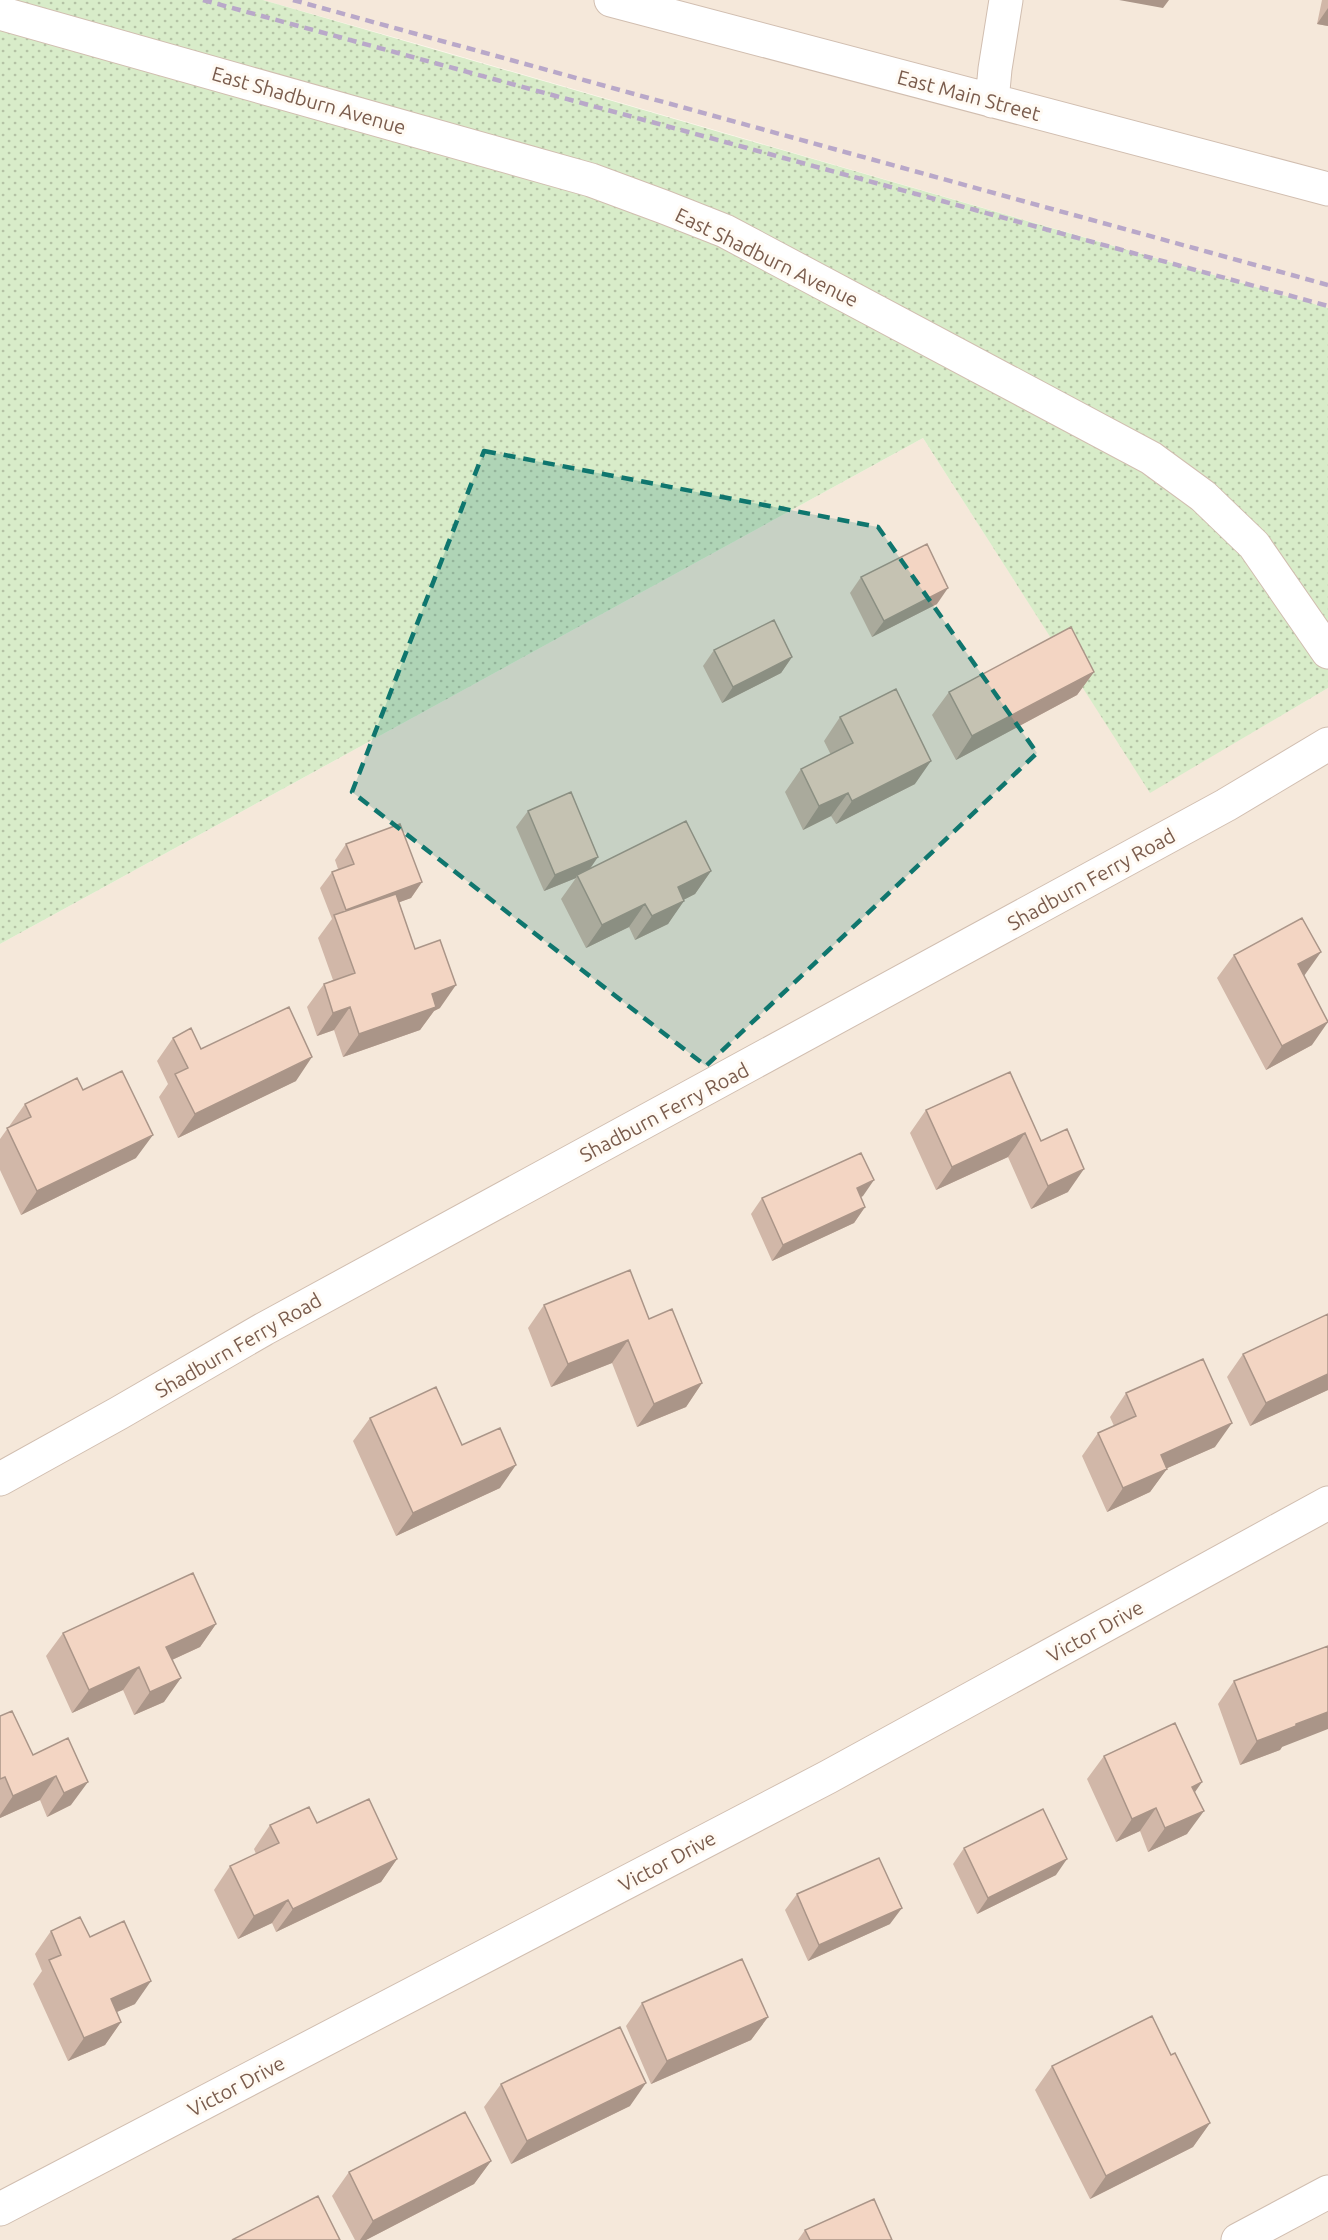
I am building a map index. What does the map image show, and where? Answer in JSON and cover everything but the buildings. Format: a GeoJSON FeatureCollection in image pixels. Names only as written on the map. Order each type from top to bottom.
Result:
{"type":"FeatureCollection","features":[{"type":"Feature","properties":{"kind":"street","name":"East Main Street"},"geometry":{"type":"LineString","coordinates":[[611,0],[1328,189]]}},
{"type":"Feature","properties":{"kind":"street"},"geometry":{"type":"LineString","coordinates":[[993,101],[995,69],[1006,0]]}},
{"type":"Feature","properties":{"kind":"street","name":"East Shadburn Avenue"},"geometry":{"type":"LineString","coordinates":[[0,13],[591,180],[725,231],[1151,458],[1203,496],[1254,545],[1296,602],[1328,652]]}},
{"type":"Feature","properties":{"kind":"street","name":"Shadburn Ferry Road"},"geometry":{"type":"LineString","coordinates":[[0,1479],[284,1318],[1226,805],[1328,744]]}},
{"type":"Feature","properties":{"kind":"street","name":"Victor Drive"},"geometry":{"type":"LineString","coordinates":[[0,2209],[828,1777],[1328,1503]]}},
{"type":"Feature","properties":{"kind":"street"},"geometry":{"type":"LineString","coordinates":[[1238,2240],[1328,2192]]}},
{"type":"Feature","properties":{"kind":"highlighted area"},"geometry":{"type":"Polygon","coordinates":[[[484,451],[878,527],[1037,753],[706,1066],[352,792],[484,451]]]}},
{"type":"Feature","properties":{"kind":"shaded area"},"geometry":{"type":"Polygon","coordinates":[[[263,0],[1328,0],[1328,308],[432,48],[263,0]]]}},
{"type":"Feature","properties":{"kind":"shaded area"},"geometry":{"type":"Polygon","coordinates":[[[923,438],[1150,792],[1328,688],[1328,2240],[0,2240],[0,944],[923,438]]]}},
{"type":"Feature","properties":{"kind":"green space"},"geometry":{"type":"Polygon","coordinates":[[[0,0],[263,0],[1328,308],[1328,688],[1150,793],[923,438],[0,944],[0,0]]]}},
{"type":"Feature","properties":{"kind":"railway"},"geometry":{"type":"LineString","coordinates":[[203,0],[1328,306]]}},
{"type":"Feature","properties":{"kind":"railway"},"geometry":{"type":"LineString","coordinates":[[293,0],[1328,285]]}}]}
